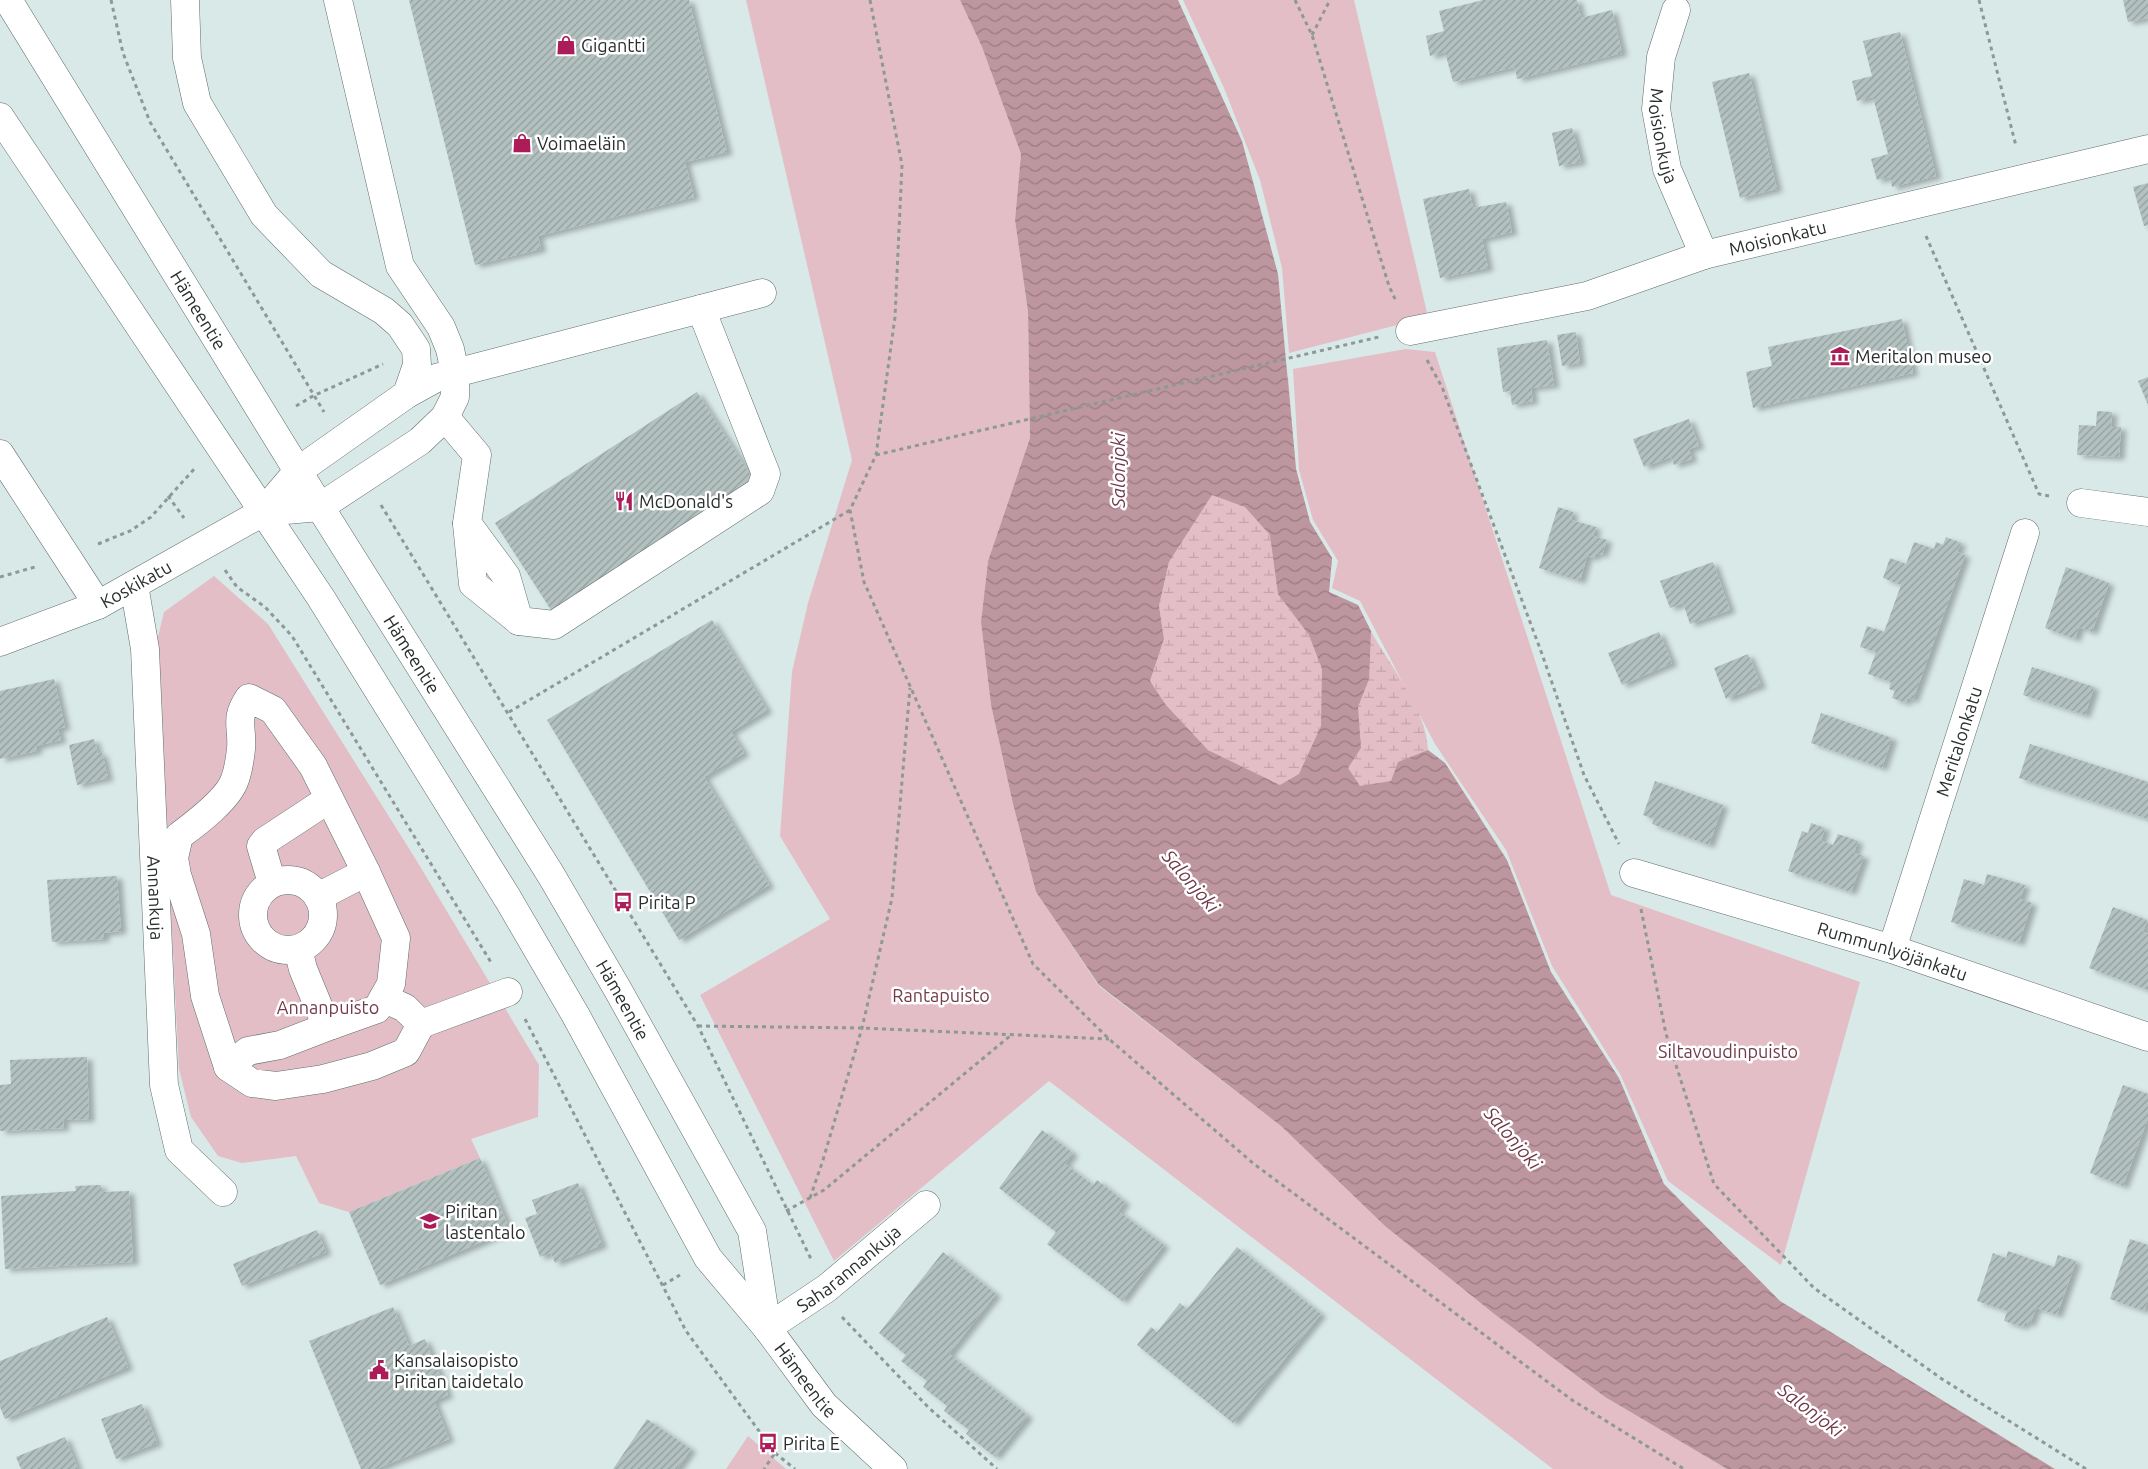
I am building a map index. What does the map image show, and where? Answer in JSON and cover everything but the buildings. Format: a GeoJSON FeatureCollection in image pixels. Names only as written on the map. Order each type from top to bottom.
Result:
{"type":"FeatureCollection","features":[{"type":"Feature","properties":{"kind":"street","name":"Hämeentie"},"geometry":{"type":"LineString","coordinates":[[8,0],[320,507],[551,875],[623,999],[752,1231],[767,1328]]}},
{"type":"Feature","properties":{"kind":"street"},"geometry":{"type":"LineString","coordinates":[[185,0],[187,58],[197,102],[264,216],[321,274],[384,311],[400,325],[416,349],[417,364],[407,394]]}},
{"type":"Feature","properties":{"kind":"street"},"geometry":{"type":"LineString","coordinates":[[263,512],[320,507],[420,441],[445,417],[455,396],[455,373],[450,349],[441,327],[400,266],[338,0]]}},
{"type":"Feature","properties":{"kind":"street","name":"Moisionkuja"},"geometry":{"type":"LineString","coordinates":[[1676,10],[1661,57],[1656,109],[1667,169],[1704,255]]}},
{"type":"Feature","properties":{"kind":"street","name":"Hämeentie"},"geometry":{"type":"LineString","coordinates":[[2,121],[321,598],[512,907],[575,1014],[708,1258],[767,1328],[824,1405],[887,1467]]}},
{"type":"Feature","properties":{"kind":"street","name":"Moisionkatu"},"geometry":{"type":"LineString","coordinates":[[1410,330],[1586,296],[1704,255],[2148,149]]}},
{"type":"Feature","properties":{"kind":"street"},"geometry":{"type":"LineString","coordinates":[[263,512],[298,471],[407,394],[436,378],[762,293]]}},
{"type":"Feature","properties":{"kind":"street"},"geometry":{"type":"LineString","coordinates":[[445,417],[477,455],[467,523],[506,576],[518,621],[554,625],[760,491],[766,474],[701,309]]}},
{"type":"Feature","properties":{"kind":"street"},"geometry":{"type":"LineString","coordinates":[[0,454],[98,605]]}},
{"type":"Feature","properties":{"kind":"street"},"geometry":{"type":"LineString","coordinates":[[2081,503],[2148,512]]}},
{"type":"Feature","properties":{"kind":"street","name":"Koskikatu"},"geometry":{"type":"LineString","coordinates":[[0,642],[98,605],[263,512]]}},
{"type":"Feature","properties":{"kind":"street","name":"Meritalonkatu"},"geometry":{"type":"LineString","coordinates":[[1892,949],[2025,533]]}},
{"type":"Feature","properties":{"kind":"street","name":"Annankuja"},"geometry":{"type":"LineString","coordinates":[[134,585],[145,649],[164,1085],[179,1150],[223,1192]]}},
{"type":"Feature","properties":{"kind":"street"},"geometry":{"type":"LineString","coordinates":[[228,1067],[248,1051],[280,1045],[377,1009],[391,984],[396,938],[366,872],[313,766],[274,710],[248,698],[240,710],[241,748],[235,781],[202,819],[179,836],[174,858],[177,875],[196,934],[205,996],[228,1067],[252,1083],[276,1086],[323,1078],[372,1066],[406,1052],[420,1024],[508,992]]}},
{"type":"Feature","properties":{"kind":"street"},"geometry":{"type":"LineString","coordinates":[[272,883],[261,846],[265,840],[329,799]]}},
{"type":"Feature","properties":{"kind":"street"},"geometry":{"type":"LineString","coordinates":[[318,897],[366,872]]}},
{"type":"Feature","properties":{"kind":"street","name":"Rummunlyöjänkatu"},"geometry":{"type":"LineString","coordinates":[[1634,873],[1892,949],[2148,1037]]}},
{"type":"Feature","properties":{"kind":"street"},"geometry":{"type":"LineString","coordinates":[[296,880],[306,884],[318,897],[324,913],[322,925],[317,936],[298,949],[287,950],[275,947],[258,932],[254,922],[253,910],[256,899],[272,883],[296,880]]}},
{"type":"Feature","properties":{"kind":"street"},"geometry":{"type":"LineString","coordinates":[[298,949],[303,969],[324,1020],[332,1026]]}},
{"type":"Feature","properties":{"kind":"street"},"geometry":{"type":"LineString","coordinates":[[384,998],[405,1008],[420,1024]]}},
{"type":"Feature","properties":{"kind":"street","name":"Saharannankuja"},"geometry":{"type":"LineString","coordinates":[[767,1328],[826,1288],[926,1205]]}},
{"type":"Feature","properties":{"kind":"path"},"geometry":{"type":"LineString","coordinates":[[111,0],[123,53],[150,122],[325,414]]}},
{"type":"Feature","properties":{"kind":"path"},"geometry":{"type":"LineString","coordinates":[[509,712],[850,510],[876,455],[895,317],[902,165],[870,0]]}},
{"type":"Feature","properties":{"kind":"path"},"geometry":{"type":"LineString","coordinates":[[1296,0],[1312,35],[1389,286],[1410,330]]}},
{"type":"Feature","properties":{"kind":"path"},"geometry":{"type":"LineString","coordinates":[[1312,35],[1330,0]]}},
{"type":"Feature","properties":{"kind":"path"},"geometry":{"type":"LineString","coordinates":[[1979,0],[2024,178]]}},
{"type":"Feature","properties":{"kind":"path"},"geometry":{"type":"LineString","coordinates":[[1912,205],[2039,494],[2081,503]]}},
{"type":"Feature","properties":{"kind":"path"},"geometry":{"type":"LineString","coordinates":[[313,396],[416,349]]}},
{"type":"Feature","properties":{"kind":"path"},"geometry":{"type":"LineString","coordinates":[[876,455],[1307,353]]}},
{"type":"Feature","properties":{"kind":"path"},"geometry":{"type":"LineString","coordinates":[[1442,388],[1542,654],[1584,775],[1634,873],[1666,1034],[1714,1184],[1814,1288],[1942,1379],[2086,1469]]}},
{"type":"Feature","properties":{"kind":"path"},"geometry":{"type":"LineString","coordinates":[[94,545],[130,531],[151,516],[191,471]]}},
{"type":"Feature","properties":{"kind":"path"},"geometry":{"type":"LineString","coordinates":[[379,502],[509,712],[698,1026],[812,1262]]}},
{"type":"Feature","properties":{"kind":"path"},"geometry":{"type":"LineString","coordinates":[[850,510],[864,582],[1033,964],[1109,1039],[1262,1170],[1572,1400],[1684,1469]]}},
{"type":"Feature","properties":{"kind":"path"},"geometry":{"type":"LineString","coordinates":[[0,577],[19,573]]}},
{"type":"Feature","properties":{"kind":"path"},"geometry":{"type":"LineString","coordinates":[[810,1198],[862,1028],[892,898],[910,686]]}},
{"type":"Feature","properties":{"kind":"path"},"geometry":{"type":"LineString","coordinates":[[698,1026],[862,1028],[1109,1039]]}},
{"type":"Feature","properties":{"kind":"path"},"geometry":{"type":"LineString","coordinates":[[786,1211],[824,1190],[1010,1036]]}},
{"type":"Feature","properties":{"kind":"path"},"geometry":{"type":"LineString","coordinates":[[838,1313],[928,1407],[997,1469]]}},
{"type":"Feature","properties":{"kind":"path"},"geometry":{"type":"LineString","coordinates":[[775,1453],[795,1469]]}},
{"type":"Feature","properties":{"kind":"green space","name":"Rantapuisto"},"geometry":{"type":"Polygon","coordinates":[[[746,0],[960,0],[982,47],[1021,154],[1015,220],[1028,312],[1030,438],[988,561],[981,622],[991,705],[1013,804],[1036,892],[1099,986],[1281,1126],[1385,1226],[1493,1313],[1605,1397],[1727,1469],[1553,1469],[1049,1081],[834,1261],[700,995],[830,919],[780,836],[792,672],[808,603],[852,460],[746,0]]]}},
{"type":"Feature","properties":{"kind":"green space"},"geometry":{"type":"Polygon","coordinates":[[[1183,0],[1354,0],[1428,317],[1289,353],[1282,268],[1260,180],[1224,88],[1183,0]]]}},
{"type":"Feature","properties":{"kind":"green space","name":"Siltavoudinpuisto"},"geometry":{"type":"Polygon","coordinates":[[[1406,349],[1435,352],[1611,895],[1860,982],[1781,1265],[1668,1181],[1620,1074],[1552,966],[1506,850],[1435,744],[1360,601],[1332,588],[1338,561],[1313,520],[1299,470],[1293,369],[1406,349]]]}},
{"type":"Feature","properties":{"kind":"green space"},"geometry":{"type":"Polygon","coordinates":[[[1288,376],[1296,469],[1310,522],[1332,558],[1329,592],[1358,605],[1372,633],[1415,704],[1422,720],[1428,750],[1445,763],[1480,817],[1280,785],[1208,750],[1166,705],[1150,681],[1164,639],[1159,606],[1169,562],[1288,376]]]}},
{"type":"Feature","properties":{"kind":"green space","name":"Annanpuisto"},"geometry":{"type":"Polygon","coordinates":[[[214,576],[268,624],[415,858],[539,1065],[538,1117],[471,1139],[480,1158],[349,1212],[319,1203],[296,1156],[242,1163],[218,1156],[191,1117],[179,1069],[157,641],[164,612],[214,576]]]}},
{"type":"Feature","properties":{"kind":"green space"},"geometry":{"type":"Polygon","coordinates":[[[748,1436],[786,1469],[726,1469],[748,1436]]]}},
{"type":"Feature","properties":{"kind":"water","name":"Salonjoki"},"geometry":{"type":"Polygon","coordinates":[[[960,0],[1178,0],[1242,141],[1278,274],[1296,469],[1310,522],[1332,558],[1329,592],[1358,605],[1371,631],[1369,679],[1358,707],[1361,748],[1348,768],[1360,786],[1391,781],[1398,762],[1428,750],[1445,763],[1507,860],[1551,972],[1619,1078],[1664,1184],[1780,1301],[2055,1469],[1727,1469],[1605,1397],[1493,1313],[1385,1226],[1281,1126],[1099,985],[1036,892],[1013,804],[991,705],[981,622],[988,561],[1030,438],[1028,312],[1015,220],[1021,154],[982,47],[960,0]],[[1212,495],[1169,562],[1159,606],[1164,639],[1150,681],[1166,705],[1208,750],[1280,785],[1299,774],[1321,726],[1322,669],[1309,635],[1278,594],[1270,535],[1245,507],[1212,495]]]}},
{"type":"Feature","properties":{"kind":"place","name":"Gigantti"},"geometry":{"type":"Point","coordinates":[566,45]}},
{"type":"Feature","properties":{"kind":"place","name":"Voimaeläin"},"geometry":{"type":"Point","coordinates":[522,143]}},
{"type":"Feature","properties":{"kind":"place","name":"Meritalon museo"},"geometry":{"type":"Point","coordinates":[1840,356]}},
{"type":"Feature","properties":{"kind":"place","name":"McDonald's"},"geometry":{"type":"Point","coordinates":[624,501]}},
{"type":"Feature","properties":{"kind":"place","name":"Pirita P"},"geometry":{"type":"Point","coordinates":[623,902]}},
{"type":"Feature","properties":{"kind":"place","name":"Piritan lastentalo"},"geometry":{"type":"Point","coordinates":[430,1221]}},
{"type":"Feature","properties":{"kind":"place","name":"Kansalaisopisto Piritan taidetalo"},"geometry":{"type":"Point","coordinates":[379,1370]}},
{"type":"Feature","properties":{"kind":"place","name":"Pirita E"},"geometry":{"type":"Point","coordinates":[768,1443]}}]}
